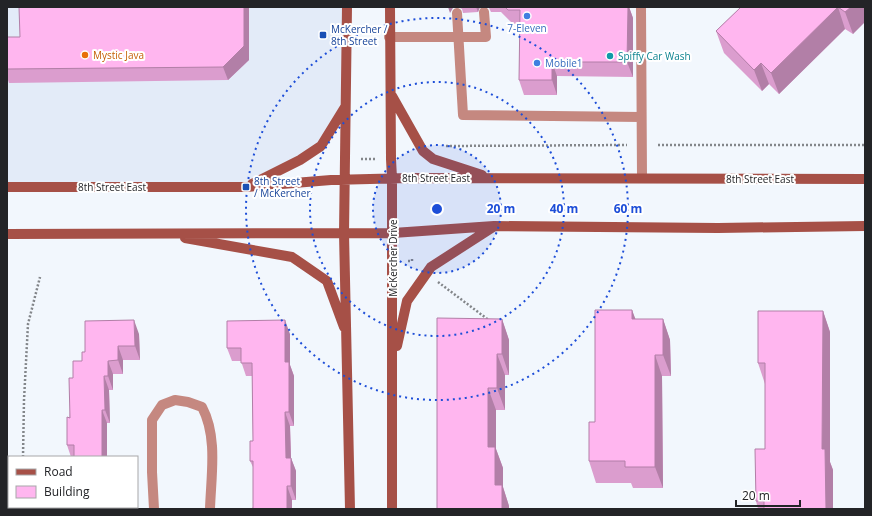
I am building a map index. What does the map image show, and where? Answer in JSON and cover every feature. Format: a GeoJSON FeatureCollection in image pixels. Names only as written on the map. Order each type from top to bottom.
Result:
{"type":"FeatureCollection","features":[{"type":"Feature","properties":{"kind":"main road"},"geometry":{"type":"LineString","coordinates":[[347,7],[344,233],[348,335],[350,509]]}},
{"type":"Feature","properties":{"kind":"main road","name":"McKercher Drive"},"geometry":{"type":"LineString","coordinates":[[390,7],[389,37],[393,233],[392,509]]}},
{"type":"Feature","properties":{"kind":"main road"},"geometry":{"type":"LineString","coordinates":[[391,95],[423,151],[433,159],[492,178]]}},
{"type":"Feature","properties":{"kind":"main road"},"geometry":{"type":"LineString","coordinates":[[246,187],[300,160],[321,146],[345,107]]}},
{"type":"Feature","properties":{"kind":"main road","name":"8th Street East"},"geometry":{"type":"LineString","coordinates":[[7,187],[246,187],[392,178],[865,179]]}},
{"type":"Feature","properties":{"kind":"main road"},"geometry":{"type":"LineString","coordinates":[[392,366],[407,301],[426,273],[431,267],[494,226]]}},
{"type":"Feature","properties":{"kind":"main road"},"geometry":{"type":"LineString","coordinates":[[7,234],[393,233],[494,226],[718,228],[865,226]]}},
{"type":"Feature","properties":{"kind":"main road"},"geometry":{"type":"LineString","coordinates":[[157,233],[292,257],[327,281],[348,335]]}},
{"type":"Feature","properties":{"kind":"lane"},"geometry":{"type":"LineString","coordinates":[[640,7],[642,178]]}},
{"type":"Feature","properties":{"kind":"lane"},"geometry":{"type":"LineString","coordinates":[[389,37],[486,37],[484,12]]}},
{"type":"Feature","properties":{"kind":"lane"},"geometry":{"type":"LineString","coordinates":[[457,13],[464,115],[641,117]]}},
{"type":"Feature","properties":{"kind":"lane"},"geometry":{"type":"LineString","coordinates":[[154,509],[152,420],[162,405],[175,400],[188,402],[202,407],[207,418],[212,450],[210,509]]}},
{"type":"Feature","properties":{"kind":"path"},"geometry":{"type":"LineString","coordinates":[[423,151],[434,143],[439,146],[865,145]]}},
{"type":"Feature","properties":{"kind":"path"},"geometry":{"type":"LineString","coordinates":[[345,159],[391,159]]}},
{"type":"Feature","properties":{"kind":"path"},"geometry":{"type":"LineString","coordinates":[[23,456],[28,324],[40,277]]}},
{"type":"Feature","properties":{"kind":"path"},"geometry":{"type":"LineString","coordinates":[[434,279],[492,322]]}},
{"type":"Feature","properties":{"kind":"shaded area"},"geometry":{"type":"Polygon","coordinates":[[[7,7],[347,7],[345,107],[321,146],[246,187],[7,187],[7,7]]]}},
{"type":"Feature","properties":{"kind":"building"},"geometry":{"type":"Polygon","coordinates":[[[19,7],[244,7],[244,46],[223,67],[7,69],[7,37],[20,37],[19,7]]]}},
{"type":"Feature","properties":{"kind":"building"},"geometry":{"type":"Polygon","coordinates":[[[505,7],[628,7],[627,62],[552,62],[552,80],[519,80],[520,10],[508,10],[505,7]]]}},
{"type":"Feature","properties":{"kind":"building"},"geometry":{"type":"Polygon","coordinates":[[[741,7],[838,7],[771,73],[761,63],[754,70],[716,31],[741,7]]]}},
{"type":"Feature","properties":{"kind":"building"},"geometry":{"type":"Polygon","coordinates":[[[838,7],[851,7],[845,12],[838,7]]]}},
{"type":"Feature","properties":{"kind":"building"},"geometry":{"type":"Polygon","coordinates":[[[595,310],[632,310],[632,319],[663,319],[663,355],[655,355],[655,467],[625,467],[625,461],[589,461],[589,422],[595,422],[595,310]]]}},
{"type":"Feature","properties":{"kind":"building"},"geometry":{"type":"Polygon","coordinates":[[[758,311],[823,311],[822,449],[825,449],[826,509],[764,509],[764,501],[756,501],[755,449],[765,449],[765,363],[758,363],[758,311]]]}},
{"type":"Feature","properties":{"kind":"building"},"geometry":{"type":"Polygon","coordinates":[[[437,318],[502,319],[502,354],[497,354],[497,388],[488,388],[488,447],[495,447],[495,485],[502,485],[502,509],[437,509],[437,318]]]}},
{"type":"Feature","properties":{"kind":"building"},"geometry":{"type":"Polygon","coordinates":[[[134,320],[135,346],[118,346],[118,360],[108,361],[108,376],[104,376],[105,410],[102,410],[102,456],[74,456],[74,445],[67,445],[67,417],[70,418],[69,378],[73,378],[73,361],[82,361],[82,352],[85,352],[85,321],[134,320]]]}},
{"type":"Feature","properties":{"kind":"building"},"geometry":{"type":"Polygon","coordinates":[[[285,320],[285,362],[289,362],[289,412],[285,412],[286,458],[291,458],[291,486],[287,486],[287,509],[251,509],[253,508],[253,461],[250,461],[250,441],[253,441],[252,363],[241,363],[241,348],[227,348],[227,321],[285,320]]]}},
{"type":"Feature","properties":{"kind":"building"},"geometry":{"type":"Polygon","coordinates":[[[66,508],[103,508],[103,509],[66,508]]]}},
{"type":"Feature","properties":{"kind":"place","name":"7-Eleven"},"geometry":{"type":"Point","coordinates":[527,16]}},
{"type":"Feature","properties":{"kind":"place","name":"McKercher / 8th Street"},"geometry":{"type":"Point","coordinates":[323,35]}},
{"type":"Feature","properties":{"kind":"place","name":"Mystic Java"},"geometry":{"type":"Point","coordinates":[85,55]}},
{"type":"Feature","properties":{"kind":"place","name":"Spiffy Car Wash"},"geometry":{"type":"Point","coordinates":[610,56]}},
{"type":"Feature","properties":{"kind":"place","name":"Mobile1"},"geometry":{"type":"Point","coordinates":[537,63]}},
{"type":"Feature","properties":{"kind":"place","name":"8th Street / McKercher"},"geometry":{"type":"Point","coordinates":[246,187]}}]}
